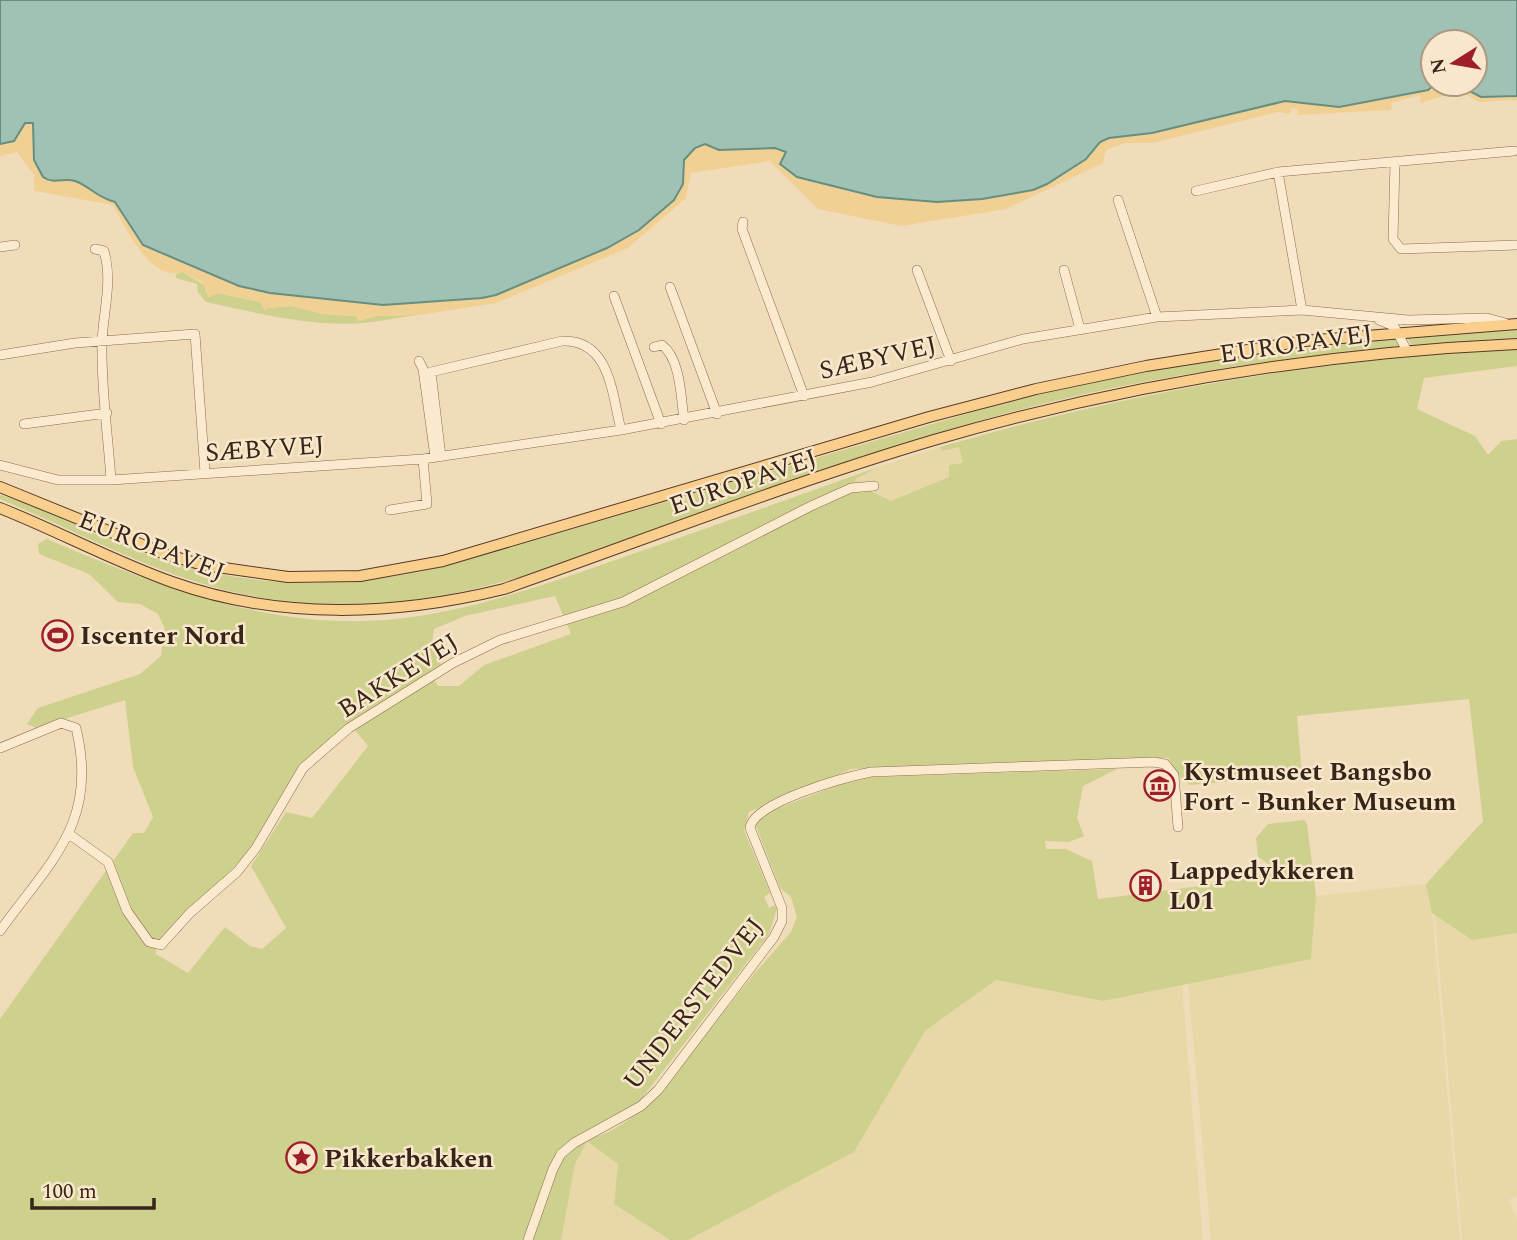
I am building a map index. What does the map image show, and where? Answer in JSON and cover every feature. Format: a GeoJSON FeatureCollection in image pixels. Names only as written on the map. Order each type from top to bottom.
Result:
{"type":"FeatureCollection","features":[{"type":"Feature","properties":{"kind":"main road","name":"EUROPAVEJ"},"geometry":{"type":"LineString","coordinates":[[0,487],[165,554],[202,565],[288,577],[360,576],[443,561],[929,417],[1036,389],[1227,352],[1398,331],[1513,324]]}},
{"type":"Feature","properties":{"kind":"main road","name":"EUROPAVEJ"},"geometry":{"type":"LineString","coordinates":[[0,508],[137,568],[198,590],[277,606],[324,610],[401,607],[456,600],[504,589],[869,461],[1040,412],[1231,374],[1407,351],[1517,344]]}},
{"type":"Feature","properties":{"kind":"street"},"geometry":{"type":"LineString","coordinates":[[1195,191],[1278,172],[1514,151]]}},
{"type":"Feature","properties":{"kind":"street"},"geometry":{"type":"LineString","coordinates":[[1395,162],[1396,246],[1401,249],[1517,245]]}},
{"type":"Feature","properties":{"kind":"street"},"geometry":{"type":"LineString","coordinates":[[1278,172],[1302,310]]}},
{"type":"Feature","properties":{"kind":"street"},"geometry":{"type":"LineString","coordinates":[[1118,200],[1157,317]]}},
{"type":"Feature","properties":{"kind":"street"},"geometry":{"type":"LineString","coordinates":[[743,222],[742,229],[804,396]]}},
{"type":"Feature","properties":{"kind":"street"},"geometry":{"type":"LineString","coordinates":[[0,247],[15,245]]}},
{"type":"Feature","properties":{"kind":"street"},"geometry":{"type":"LineString","coordinates":[[95,249],[104,251],[107,262],[108,294],[102,342],[111,480]]}},
{"type":"Feature","properties":{"kind":"street"},"geometry":{"type":"LineString","coordinates":[[918,270],[951,361]]}},
{"type":"Feature","properties":{"kind":"street"},"geometry":{"type":"LineString","coordinates":[[1064,270],[1080,328]]}},
{"type":"Feature","properties":{"kind":"street"},"geometry":{"type":"LineString","coordinates":[[670,287],[718,414]]}},
{"type":"Feature","properties":{"kind":"street"},"geometry":{"type":"LineString","coordinates":[[614,296],[661,424]]}},
{"type":"Feature","properties":{"kind":"street","name":"SÆBYVEJ"},"geometry":{"type":"LineString","coordinates":[[0,465],[58,480],[111,480],[423,459],[718,414],[951,361],[1023,340],[1080,328],[1157,317],[1302,310],[1408,320],[1487,318],[1513,324]]}},
{"type":"Feature","properties":{"kind":"street","name":"SÆBYVEJ"},"geometry":{"type":"LineString","coordinates":[[1353,313],[1382,321],[1398,331]]}},
{"type":"Feature","properties":{"kind":"street"},"geometry":{"type":"LineString","coordinates":[[1398,331],[1407,351]]}},
{"type":"Feature","properties":{"kind":"street"},"geometry":{"type":"LineString","coordinates":[[0,355],[75,343],[195,334],[205,473]]}},
{"type":"Feature","properties":{"kind":"street"},"geometry":{"type":"LineString","coordinates":[[438,457],[431,372],[562,341],[584,344],[601,358],[621,430]]}},
{"type":"Feature","properties":{"kind":"street"},"geometry":{"type":"LineString","coordinates":[[653,346],[662,345],[667,349],[677,374],[684,420]]}},
{"type":"Feature","properties":{"kind":"street"},"geometry":{"type":"LineString","coordinates":[[419,361],[424,369],[438,457]]}},
{"type":"Feature","properties":{"kind":"street"},"geometry":{"type":"LineString","coordinates":[[24,424],[107,413]]}},
{"type":"Feature","properties":{"kind":"street"},"geometry":{"type":"LineString","coordinates":[[390,510],[426,504],[423,459]]}},
{"type":"Feature","properties":{"kind":"street","name":"BAKKEVEJ"},"geometry":{"type":"LineString","coordinates":[[69,834],[108,862],[127,911],[149,942],[161,945],[190,913],[237,872],[256,848],[303,768],[349,728],[453,663],[500,640],[623,602],[811,506],[851,488],[874,486]]}},
{"type":"Feature","properties":{"kind":"street"},"geometry":{"type":"LineString","coordinates":[[0,748],[61,723],[68,723],[76,728],[83,755],[84,783],[79,809],[69,834],[1,927]]}},
{"type":"Feature","properties":{"kind":"street","name":"UNDERSTEDVEJ"},"geometry":{"type":"LineString","coordinates":[[528,1240],[561,1154],[573,1143],[641,1106],[658,1090],[774,937],[782,920],[782,908],[750,828],[751,821],[760,811],[833,781],[872,772],[1154,762],[1165,764],[1174,775],[1178,827]]}},
{"type":"Feature","properties":{"kind":"shaded area"},"geometry":{"type":"Polygon","coordinates":[[[0,0],[1517,0],[1517,96],[1489,97],[1489,28],[1419,28],[1419,92],[1339,107],[1285,101],[1152,133],[1109,138],[1100,142],[1086,159],[1047,184],[1033,190],[982,199],[937,202],[877,197],[797,177],[780,164],[786,152],[775,148],[719,150],[705,144],[695,148],[684,160],[683,184],[674,200],[639,230],[607,248],[496,295],[482,298],[383,305],[270,293],[239,286],[143,245],[115,202],[75,181],[43,177],[34,160],[33,123],[25,123],[14,141],[0,144],[0,0]]]}},
{"type":"Feature","properties":{"kind":"shaded area"},"geometry":{"type":"Polygon","coordinates":[[[940,447],[942,451],[959,447],[963,463],[949,477],[891,501],[871,491],[852,492],[856,479],[878,467],[940,447]]]}},
{"type":"Feature","properties":{"kind":"shaded area"},"geometry":{"type":"Polygon","coordinates":[[[1426,884],[1429,886],[1432,913],[1460,1240],[1211,1240],[1188,983],[1311,959],[1316,896],[1426,884]]]}},
{"type":"Feature","properties":{"kind":"shaded area"},"geometry":{"type":"Polygon","coordinates":[[[1435,915],[1472,940],[1517,933],[1517,1196],[1508,1200],[1517,1218],[1517,1240],[1462,1240],[1435,915]]]}},
{"type":"Feature","properties":{"kind":"shaded area"},"geometry":{"type":"Polygon","coordinates":[[[996,980],[1103,1001],[1182,985],[1203,1240],[688,1240],[854,1152],[925,1031],[996,980]]]}},
{"type":"Feature","properties":{"kind":"shaded area"},"geometry":{"type":"Polygon","coordinates":[[[587,1140],[618,1164],[614,1204],[670,1240],[561,1240],[575,1164],[587,1140]]]}},
{"type":"Feature","properties":{"kind":"green space"},"geometry":{"type":"Polygon","coordinates":[[[182,272],[218,293],[260,302],[267,308],[291,306],[323,314],[356,316],[359,321],[375,316],[419,315],[344,324],[265,315],[206,302],[198,292],[197,284],[176,278],[176,274],[182,272]]]}},
{"type":"Feature","properties":{"kind":"green space"},"geometry":{"type":"Polygon","coordinates":[[[1517,328],[1517,338],[1411,345],[1406,335],[1517,328]]]}},
{"type":"Feature","properties":{"kind":"green space"},"geometry":{"type":"Polygon","coordinates":[[[1396,337],[1400,346],[1168,377],[1053,401],[904,445],[528,575],[445,595],[403,601],[361,605],[317,604],[230,591],[153,566],[0,499],[0,495],[36,504],[160,558],[213,573],[247,579],[318,583],[388,577],[457,563],[1034,394],[1179,364],[1396,337]]]}},
{"type":"Feature","properties":{"kind":"green space"},"geometry":{"type":"Polygon","coordinates":[[[1517,349],[1517,366],[1424,378],[1417,409],[1475,436],[1488,455],[1501,441],[1517,439],[1517,933],[1472,940],[1432,913],[1426,884],[1483,821],[1469,699],[1297,716],[1302,775],[1190,785],[1182,780],[1168,758],[851,769],[749,812],[744,830],[770,893],[764,897],[769,908],[775,905],[777,909],[769,934],[639,1102],[574,1137],[585,1138],[609,1132],[660,1093],[753,975],[791,932],[797,917],[791,897],[780,888],[756,826],[763,814],[841,784],[872,777],[1117,769],[1083,786],[1077,818],[1084,836],[1069,842],[1045,841],[1046,849],[1066,849],[1092,861],[1098,899],[1224,883],[1248,873],[1276,869],[1258,857],[1256,838],[1268,824],[1304,820],[1307,824],[1316,896],[1311,959],[1103,1001],[996,980],[925,1031],[854,1152],[688,1240],[670,1240],[614,1204],[618,1164],[587,1141],[575,1164],[561,1240],[0,1240],[0,1019],[133,833],[144,833],[153,817],[133,767],[125,700],[36,728],[27,724],[38,708],[140,674],[161,656],[165,629],[158,614],[140,604],[118,602],[89,574],[39,554],[38,544],[47,539],[163,585],[243,608],[283,616],[325,620],[399,619],[463,607],[526,590],[878,467],[856,479],[852,492],[871,491],[891,501],[949,477],[949,465],[963,463],[959,447],[942,451],[940,447],[1011,427],[1154,394],[1226,381],[1444,354],[1517,349]],[[555,596],[465,616],[434,629],[432,643],[441,664],[434,679],[438,686],[459,686],[484,665],[571,634],[555,596]],[[350,724],[299,766],[253,847],[166,938],[156,942],[156,954],[188,973],[225,927],[250,946],[262,949],[286,928],[251,866],[286,812],[312,818],[368,746],[350,724]]]}},
{"type":"Feature","properties":{"kind":"sand"},"geometry":{"type":"Polygon","coordinates":[[[1419,91],[1419,95],[1391,103],[1392,110],[1298,115],[1298,109],[1292,108],[1290,114],[1279,112],[1152,143],[1126,143],[1106,150],[1103,163],[1006,209],[901,226],[818,209],[770,161],[691,173],[686,198],[628,248],[496,303],[419,315],[375,316],[359,321],[355,316],[323,314],[291,306],[268,308],[265,311],[260,302],[218,293],[208,298],[203,283],[182,272],[170,273],[159,269],[149,261],[132,239],[113,205],[34,191],[34,175],[17,152],[0,156],[0,144],[16,137],[25,123],[33,123],[34,157],[43,175],[52,180],[76,182],[115,202],[143,245],[239,286],[270,293],[383,305],[482,298],[506,291],[607,248],[639,230],[674,200],[680,191],[684,160],[695,148],[705,144],[719,150],[775,148],[786,152],[781,164],[797,177],[877,197],[937,202],[1012,195],[1086,159],[1101,142],[1109,138],[1152,133],[1285,101],[1339,107],[1419,91]]]}},
{"type":"Feature","properties":{"kind":"sand"},"geometry":{"type":"Polygon","coordinates":[[[1517,96],[1517,100],[1479,102],[1472,98],[1517,96]]]}},
{"type":"Feature","properties":{"kind":"sand"},"geometry":{"type":"Polygon","coordinates":[[[1420,98],[1436,98],[1421,103],[1420,98]]]}},
{"type":"Feature","properties":{"kind":"place","name":"Iscenter Nord"},"geometry":{"type":"Point","coordinates":[57,635]}},
{"type":"Feature","properties":{"kind":"place","name":"Kystmuseet Bangsbo Fort - Bunker Museum"},"geometry":{"type":"Point","coordinates":[1160,786]}},
{"type":"Feature","properties":{"kind":"place","name":"Lappedykkeren L01"},"geometry":{"type":"Point","coordinates":[1146,885]}},
{"type":"Feature","properties":{"kind":"place","name":"Pikkerbakken"},"geometry":{"type":"Point","coordinates":[301,1158]}}]}
